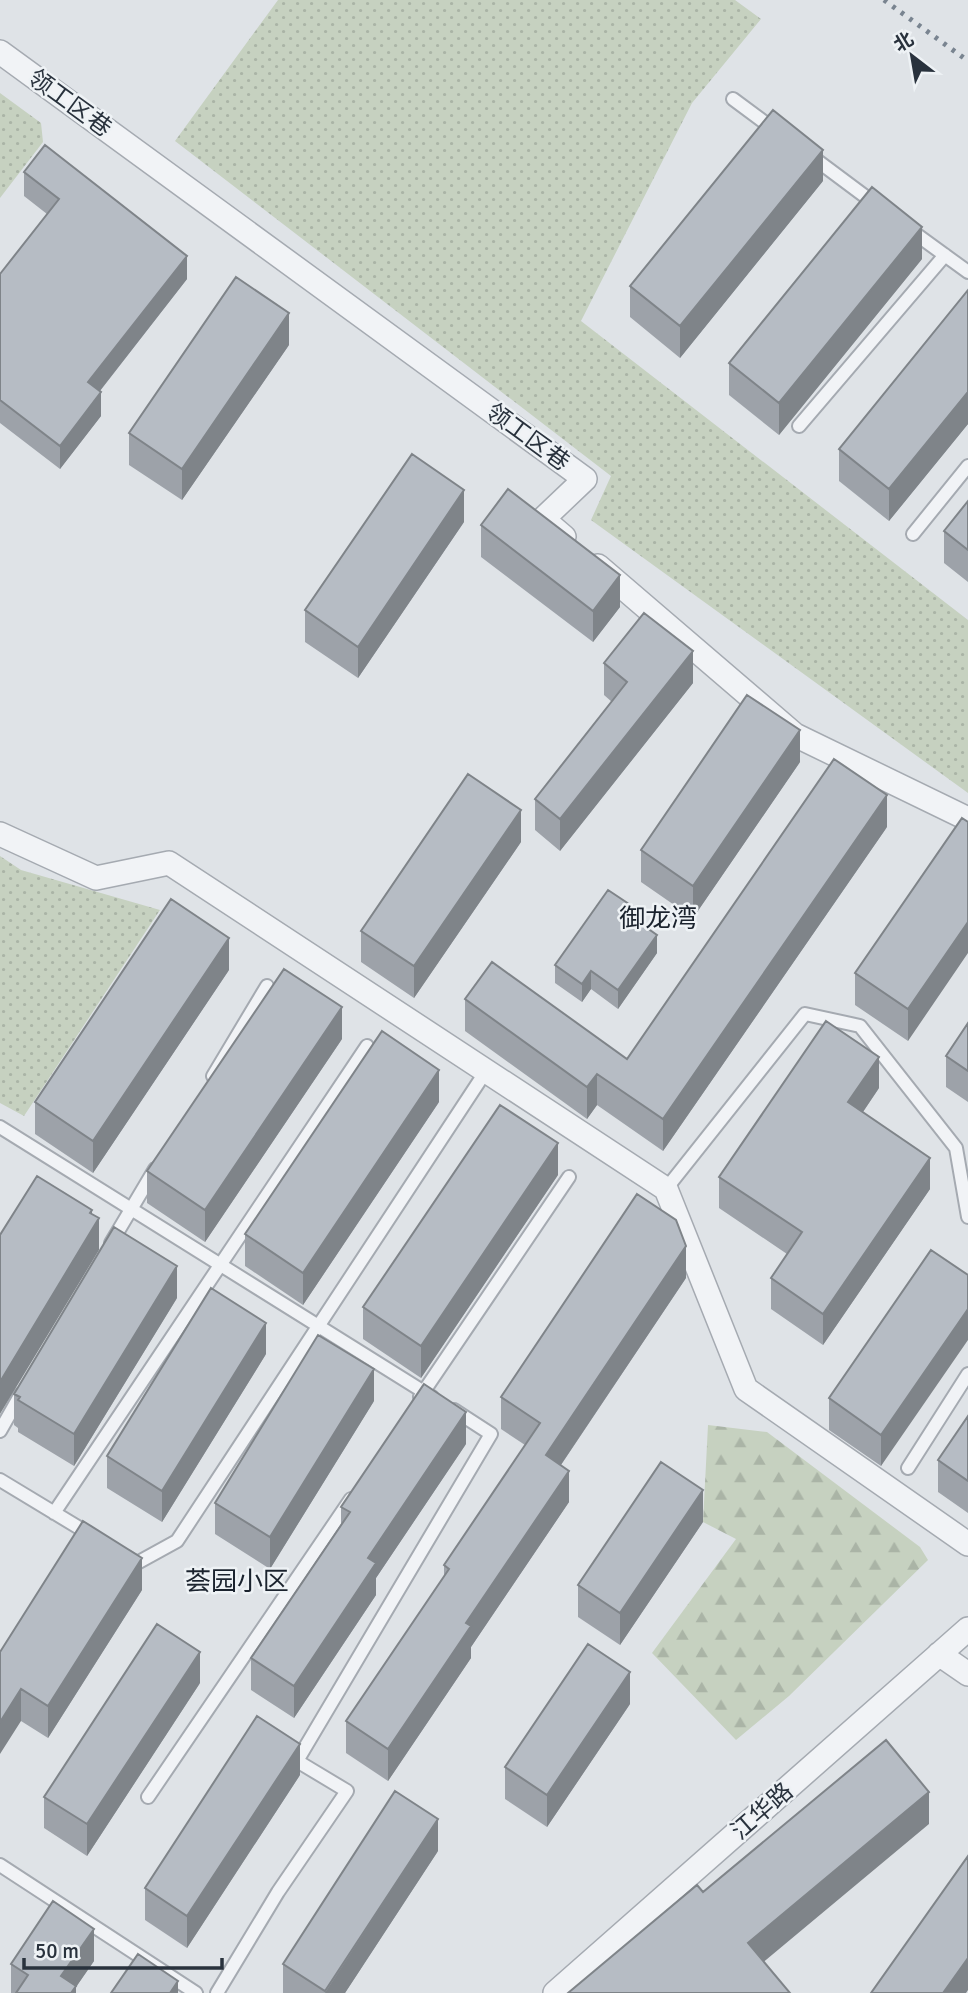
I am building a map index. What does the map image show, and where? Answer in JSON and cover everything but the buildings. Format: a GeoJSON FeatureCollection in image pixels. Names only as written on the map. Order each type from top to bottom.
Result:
{"type":"FeatureCollection","features":[{"type":"Feature","properties":{"kind":"street","name":"领工区巷"},"geometry":{"type":"LineString","coordinates":[[0,52],[585,479],[543,519],[795,735],[968,819]]}},
{"type":"Feature","properties":{"kind":"street"},"geometry":{"type":"LineString","coordinates":[[0,834],[96,878],[169,863],[666,1189],[746,1389],[968,1544]]}},
{"type":"Feature","properties":{"kind":"street","name":"江华路"},"geometry":{"type":"LineString","coordinates":[[555,1993],[968,1629]]}},
{"type":"Feature","properties":{"kind":"street"},"geometry":{"type":"LineString","coordinates":[[939,1654],[968,1674]]}},
{"type":"Feature","properties":{"kind":"lane"},"geometry":{"type":"LineString","coordinates":[[733,99],[789,140]]}},
{"type":"Feature","properties":{"kind":"lane"},"geometry":{"type":"LineString","coordinates":[[800,148],[889,214]]}},
{"type":"Feature","properties":{"kind":"lane"},"geometry":{"type":"LineString","coordinates":[[900,222],[968,272]]}},
{"type":"Feature","properties":{"kind":"lane"},"geometry":{"type":"LineString","coordinates":[[799,426],[945,255]]}},
{"type":"Feature","properties":{"kind":"lane"},"geometry":{"type":"LineString","coordinates":[[913,534],[968,466]]}},
{"type":"Feature","properties":{"kind":"lane"},"geometry":{"type":"LineString","coordinates":[[202,1093],[267,986]]}},
{"type":"Feature","properties":{"kind":"lane"},"geometry":{"type":"LineString","coordinates":[[666,1189],[805,1014],[860,1026],[956,1148],[968,1217]]}},
{"type":"Feature","properties":{"kind":"lane"},"geometry":{"type":"LineString","coordinates":[[54,1513],[367,1046]]}},
{"type":"Feature","properties":{"kind":"lane"},"geometry":{"type":"LineString","coordinates":[[113,1548],[137,1563],[177,1541],[486,1071]]}},
{"type":"Feature","properties":{"kind":"lane"},"geometry":{"type":"LineString","coordinates":[[0,1127],[219,1266],[491,1433],[297,1761],[348,1791],[278,1892],[217,1993]]}},
{"type":"Feature","properties":{"kind":"lane"},"geometry":{"type":"LineString","coordinates":[[103,1257],[166,1152]]}},
{"type":"Feature","properties":{"kind":"lane"},"geometry":{"type":"LineString","coordinates":[[415,1403],[569,1177]]}},
{"type":"Feature","properties":{"kind":"lane"},"geometry":{"type":"LineString","coordinates":[[908,1468],[968,1374]]}},
{"type":"Feature","properties":{"kind":"lane"},"geometry":{"type":"LineString","coordinates":[[0,1431],[27,1384]]}},
{"type":"Feature","properties":{"kind":"lane"},"geometry":{"type":"LineString","coordinates":[[0,1480],[102,1541]]}},
{"type":"Feature","properties":{"kind":"lane"},"geometry":{"type":"LineString","coordinates":[[148,1797],[360,1484]]}},
{"type":"Feature","properties":{"kind":"lane"},"geometry":{"type":"LineString","coordinates":[[0,1865],[196,1993]]}},
{"type":"Feature","properties":{"kind":"green space"},"geometry":{"type":"Polygon","coordinates":[[[278,0],[735,0],[761,19],[692,103],[581,321],[968,620],[968,793],[591,520],[611,476],[175,141],[278,0]]]}},
{"type":"Feature","properties":{"kind":"green space"},"geometry":{"type":"Polygon","coordinates":[[[0,93],[41,123],[43,142],[0,198],[0,93]]]}},
{"type":"Feature","properties":{"kind":"green space"},"geometry":{"type":"Polygon","coordinates":[[[0,856],[21,870],[160,910],[24,1116],[0,1103],[0,856]]]}},
{"type":"Feature","properties":{"kind":"green space"},"geometry":{"type":"Polygon","coordinates":[[[708,1425],[767,1432],[920,1547],[928,1560],[789,1696],[736,1740],[652,1653],[736,1539],[703,1522],[708,1425]]]}},
{"type":"Feature","properties":{"kind":"railway"},"geometry":{"type":"LineString","coordinates":[[884,0],[968,61]]}},
{"type":"Feature","properties":{"kind":"district","name":"御龙湾"},"geometry":{"type":"Point","coordinates":[658,919]}},
{"type":"Feature","properties":{"kind":"district","name":"荟园小区"},"geometry":{"type":"Point","coordinates":[237,1582]}}]}
